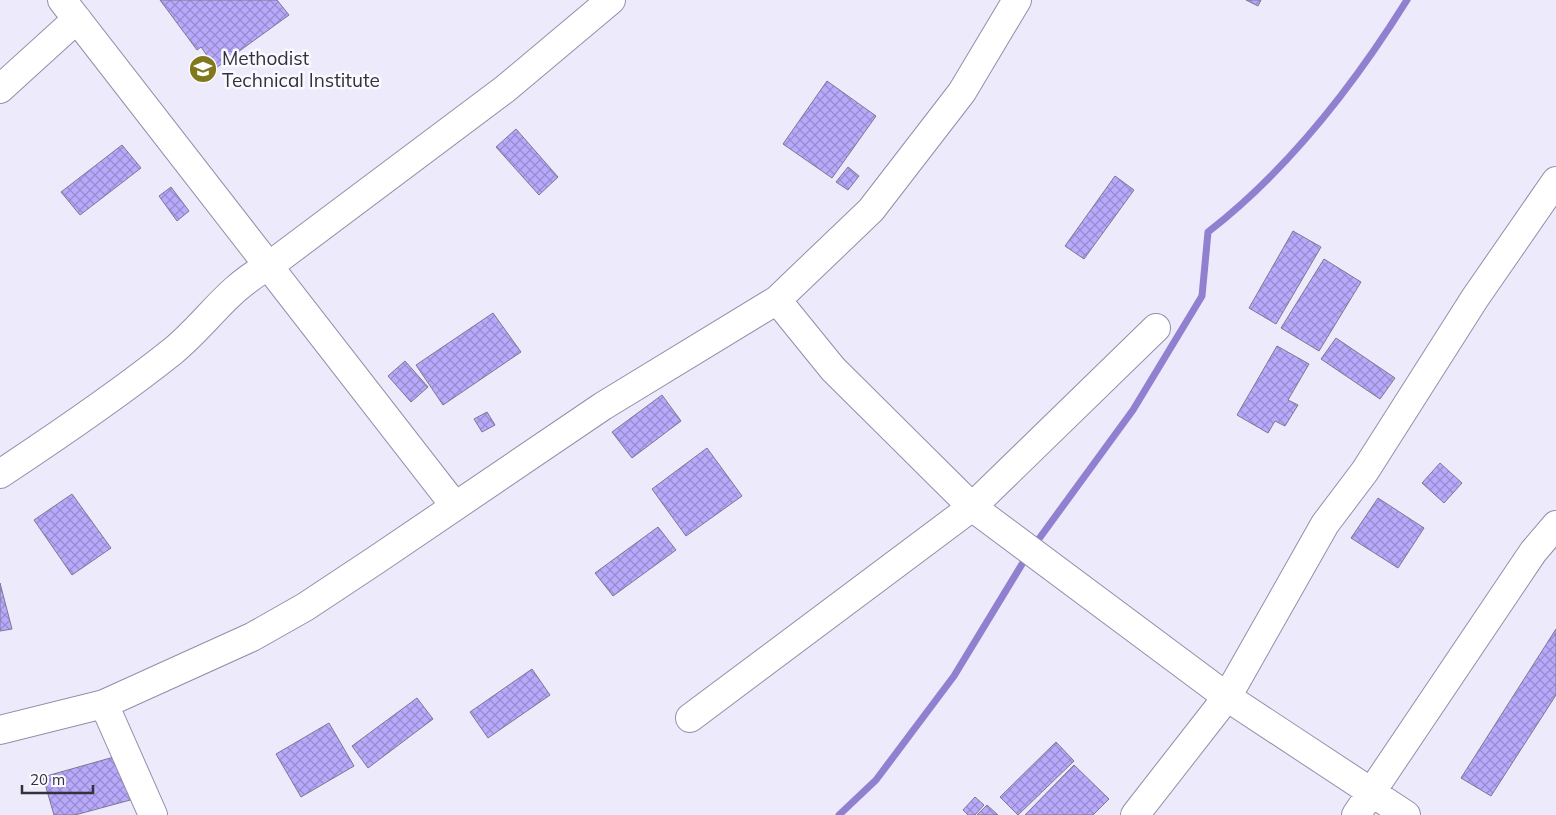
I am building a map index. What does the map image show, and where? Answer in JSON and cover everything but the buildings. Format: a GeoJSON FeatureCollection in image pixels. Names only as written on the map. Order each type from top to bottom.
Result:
{"type":"FeatureCollection","features":[{"type":"Feature","properties":{"kind":"street"},"geometry":{"type":"LineString","coordinates":[[0,474],[79,421],[174,349],[239,284],[269,266],[505,88],[611,0]]}},
{"type":"Feature","properties":{"kind":"street"},"geometry":{"type":"LineString","coordinates":[[0,730],[104,704],[252,637],[305,607],[603,406],[777,300],[854,229],[871,210],[962,92],[1016,0]]}},
{"type":"Feature","properties":{"kind":"street"},"geometry":{"type":"LineString","coordinates":[[0,89],[70,9],[455,506]]}},
{"type":"Feature","properties":{"kind":"street"},"geometry":{"type":"LineString","coordinates":[[1135,815],[1227,697],[1325,524],[1365,471],[1475,298],[1556,181]]}},
{"type":"Feature","properties":{"kind":"street"},"geometry":{"type":"LineString","coordinates":[[777,300],[833,369],[972,507],[1227,697],[1363,804],[1406,815]]}},
{"type":"Feature","properties":{"kind":"street"},"geometry":{"type":"LineString","coordinates":[[690,718],[972,507],[1156,328]]}},
{"type":"Feature","properties":{"kind":"street"},"geometry":{"type":"LineString","coordinates":[[1363,804],[1533,552],[1556,525]]}},
{"type":"Feature","properties":{"kind":"street"},"geometry":{"type":"LineString","coordinates":[[104,704],[153,815]]}},
{"type":"Feature","properties":{"kind":"waterway"},"geometry":{"type":"LineString","coordinates":[[1033,547],[1133,410],[1202,296],[1208,232],[1265,182],[1318,125],[1365,63],[1407,0]]}},
{"type":"Feature","properties":{"kind":"waterway"},"geometry":{"type":"LineString","coordinates":[[839,815],[876,780],[954,676],[1027,556]]}},
{"type":"Feature","properties":{"kind":"place","name":"Methodist Technical Institute"},"geometry":{"type":"Point","coordinates":[203,69]}}]}
